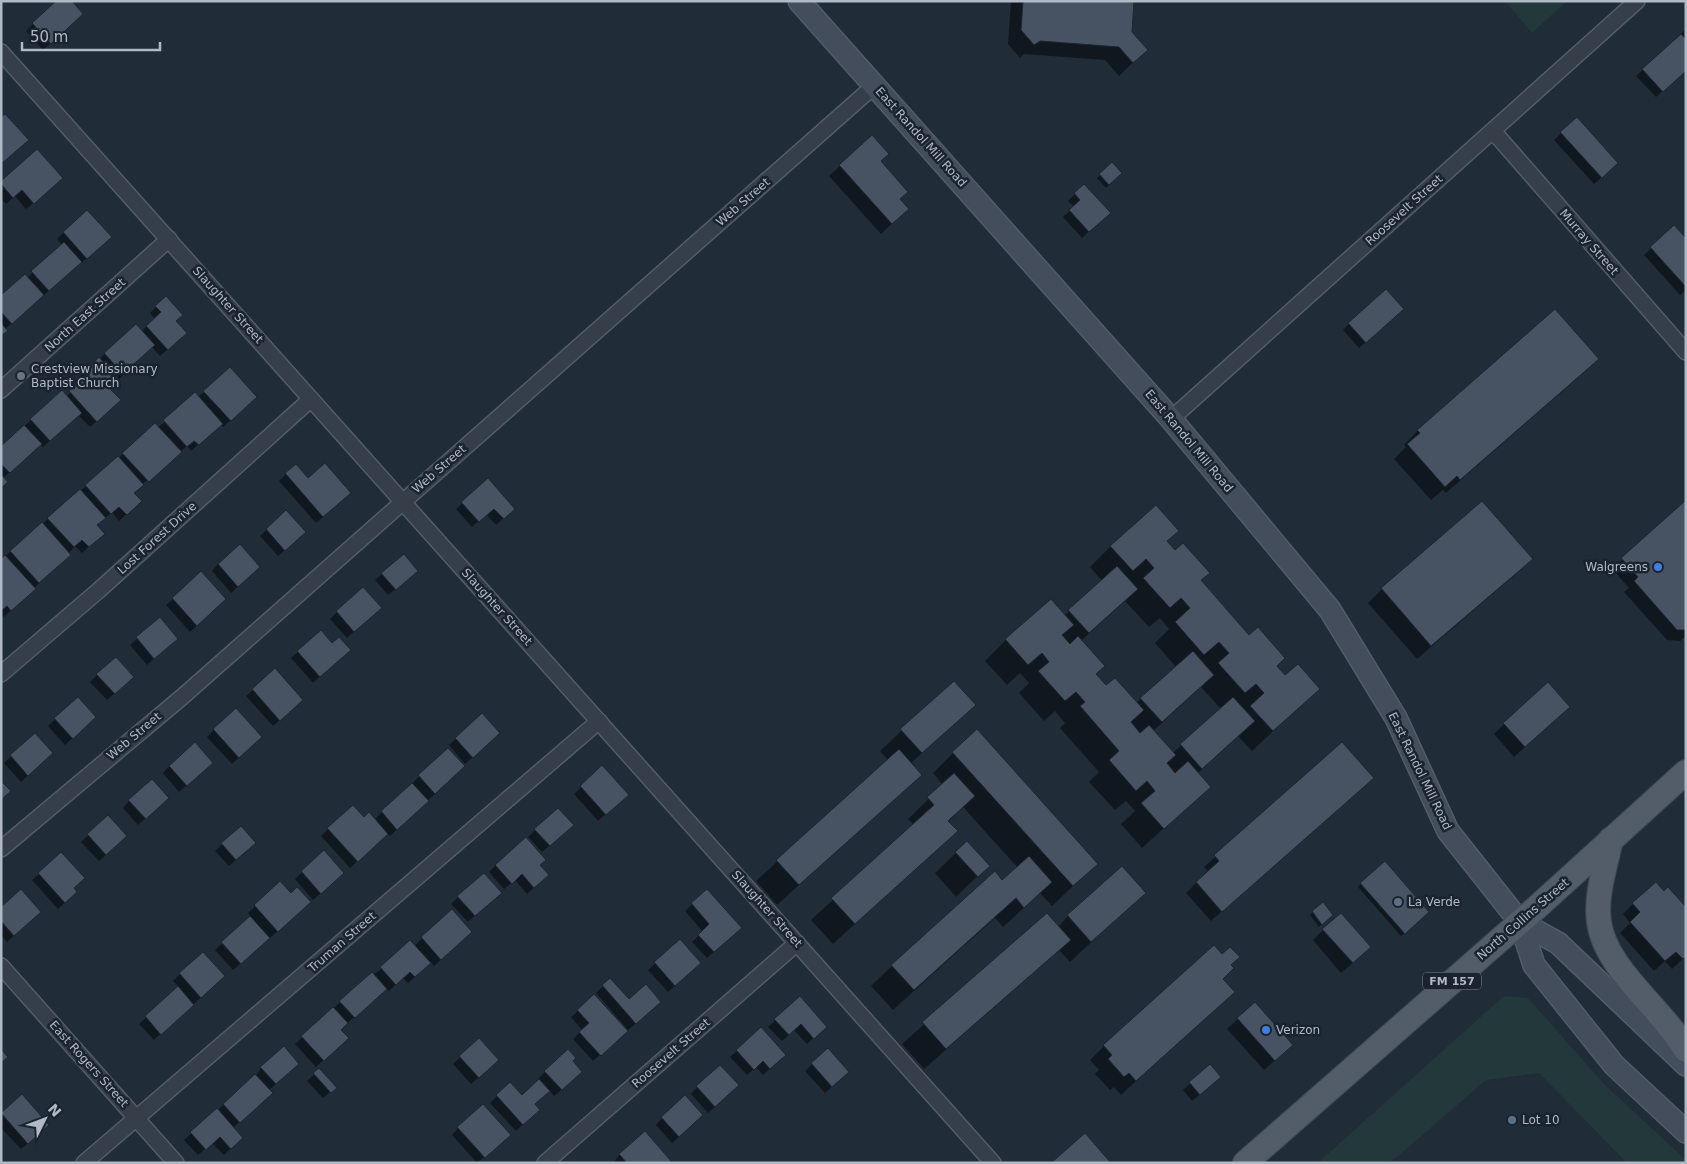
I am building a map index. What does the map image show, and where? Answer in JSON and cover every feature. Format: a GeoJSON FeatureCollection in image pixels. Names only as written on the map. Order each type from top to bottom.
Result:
{"type":"FeatureCollection","features":[{"type":"Feature","properties":{"kind":"main road","name":"East Randol Mill Road"},"geometry":{"type":"LineString","coordinates":[[799,1],[1171,419],[1330,610],[1396,718],[1448,831],[1520,922],[1534,965],[1614,1065],[1686,1132]]}},
{"type":"Feature","properties":{"kind":"main road","name":"North Collins Street"},"geometry":{"type":"LineString","coordinates":[[1245,1163],[1520,922],[1686,772]]}},
{"type":"Feature","properties":{"kind":"main road"},"geometry":{"type":"LineString","coordinates":[[1611,839],[1599,910],[1599,923],[1609,954],[1686,1050]]}},
{"type":"Feature","properties":{"kind":"main road","name":"East Randol Mill Road"},"geometry":{"type":"LineString","coordinates":[[1520,922],[1558,943],[1686,1065]]}},
{"type":"Feature","properties":{"kind":"street","name":"Roosevelt Street"},"geometry":{"type":"LineString","coordinates":[[1171,419],[1637,1]]}},
{"type":"Feature","properties":{"kind":"street","name":"Slaughter Street"},"geometry":{"type":"LineString","coordinates":[[1,52],[993,1163]]}},
{"type":"Feature","properties":{"kind":"street","name":"Web Street"},"geometry":{"type":"LineString","coordinates":[[1,849],[182,696],[874,86]]}},
{"type":"Feature","properties":{"kind":"street","name":"Murray Street"},"geometry":{"type":"LineString","coordinates":[[1493,131],[1686,352]]}},
{"type":"Feature","properties":{"kind":"street","name":"North East Street"},"geometry":{"type":"LineString","coordinates":[[1,390],[169,239]]}},
{"type":"Feature","properties":{"kind":"street","name":"Lost Forest Drive"},"geometry":{"type":"LineString","coordinates":[[1,674],[98,591],[311,399]]}},
{"type":"Feature","properties":{"kind":"street","name":"Truman Street"},"geometry":{"type":"LineString","coordinates":[[84,1163],[599,721]]}},
{"type":"Feature","properties":{"kind":"street","name":"Roosevelt Street"},"geometry":{"type":"LineString","coordinates":[[545,1163],[797,943]]}},
{"type":"Feature","properties":{"kind":"street","name":"East Rogers Street"},"geometry":{"type":"LineString","coordinates":[[1,966],[176,1163]]}},
{"type":"Feature","properties":{"kind":"green space"},"geometry":{"type":"Polygon","coordinates":[[[1505,1],[1567,1],[1532,33],[1505,1]]]}},
{"type":"Feature","properties":{"kind":"green space"},"geometry":{"type":"Polygon","coordinates":[[[1504,996],[1528,998],[1605,1085],[1686,1160],[1686,1163],[1627,1163],[1539,1073],[1486,1080],[1390,1163],[1321,1163],[1322,1159],[1504,996]]]}},
{"type":"Feature","properties":{"kind":"building"},"geometry":{"type":"Polygon","coordinates":[[[56,1],[72,1],[83,14],[51,44],[32,23],[56,1]]]}},
{"type":"Feature","properties":{"kind":"building"},"geometry":{"type":"Polygon","coordinates":[[[1023,1],[1134,1],[1132,32],[1148,50],[1133,63],[1119,47],[1040,41],[1034,45],[1021,30],[1023,1]]]}},
{"type":"Feature","properties":{"kind":"building"},"geometry":{"type":"Polygon","coordinates":[[[1681,34],[1686,39],[1686,71],[1663,92],[1642,69],[1681,34]]]}},
{"type":"Feature","properties":{"kind":"building"},"geometry":{"type":"Polygon","coordinates":[[[5,114],[29,140],[1,164],[1,117],[5,114]]]}},
{"type":"Feature","properties":{"kind":"building"},"geometry":{"type":"Polygon","coordinates":[[[1577,117],[1618,163],[1602,178],[1560,132],[1577,117]]]}},
{"type":"Feature","properties":{"kind":"building"},"geometry":{"type":"Polygon","coordinates":[[[872,135],[889,154],[881,161],[908,192],[900,199],[909,209],[892,224],[839,165],[872,135]]]}},
{"type":"Feature","properties":{"kind":"building"},"geometry":{"type":"Polygon","coordinates":[[[37,149],[63,178],[34,204],[22,190],[13,198],[1,184],[1,181],[37,149]]]}},
{"type":"Feature","properties":{"kind":"building"},"geometry":{"type":"Polygon","coordinates":[[[1112,162],[1122,173],[1109,185],[1099,174],[1112,162]]]}},
{"type":"Feature","properties":{"kind":"building"},"geometry":{"type":"Polygon","coordinates":[[[1084,184],[1111,213],[1089,232],[1069,210],[1080,200],[1074,193],[1084,184]]]}},
{"type":"Feature","properties":{"kind":"building"},"geometry":{"type":"Polygon","coordinates":[[[87,210],[112,237],[87,259],[63,232],[87,210]]]}},
{"type":"Feature","properties":{"kind":"building"},"geometry":{"type":"Polygon","coordinates":[[[1674,225],[1686,238],[1686,287],[1650,247],[1674,225]]]}},
{"type":"Feature","properties":{"kind":"building"},"geometry":{"type":"Polygon","coordinates":[[[64,242],[82,262],[49,291],[31,271],[64,242]]]}},
{"type":"Feature","properties":{"kind":"building"},"geometry":{"type":"Polygon","coordinates":[[[25,274],[44,295],[12,324],[1,312],[1,295],[25,274]]]}},
{"type":"Feature","properties":{"kind":"building"},"geometry":{"type":"Polygon","coordinates":[[[1386,289],[1404,309],[1366,343],[1348,323],[1386,289]]]}},
{"type":"Feature","properties":{"kind":"building"},"geometry":{"type":"Polygon","coordinates":[[[166,296],[183,315],[176,321],[187,333],[168,350],[146,326],[161,312],[155,306],[166,296]]]}},
{"type":"Feature","properties":{"kind":"building"},"geometry":{"type":"Polygon","coordinates":[[[1555,309],[1599,359],[1460,480],[1457,476],[1445,487],[1407,444],[1420,433],[1417,430],[1555,309]]]}},
{"type":"Feature","properties":{"kind":"building"},"geometry":{"type":"Polygon","coordinates":[[[1,323],[8,331],[1,336],[1,323]]]}},
{"type":"Feature","properties":{"kind":"building"},"geometry":{"type":"Polygon","coordinates":[[[136,324],[155,345],[123,374],[104,353],[136,324]]]}},
{"type":"Feature","properties":{"kind":"building"},"geometry":{"type":"Polygon","coordinates":[[[99,357],[120,380],[110,389],[121,400],[97,422],[69,391],[89,373],[86,369],[99,357]]]}},
{"type":"Feature","properties":{"kind":"building"},"geometry":{"type":"Polygon","coordinates":[[[230,367],[257,397],[231,421],[203,391],[230,367]]]}},
{"type":"Feature","properties":{"kind":"building"},"geometry":{"type":"Polygon","coordinates":[[[62,390],[82,413],[50,441],[30,419],[62,390]]]}},
{"type":"Feature","properties":{"kind":"building"},"geometry":{"type":"Polygon","coordinates":[[[195,392],[223,424],[199,445],[194,441],[187,447],[163,420],[195,392]]]}},
{"type":"Feature","properties":{"kind":"building"},"geometry":{"type":"Polygon","coordinates":[[[155,423],[182,452],[149,482],[122,453],[155,423]]]}},
{"type":"Feature","properties":{"kind":"building"},"geometry":{"type":"Polygon","coordinates":[[[24,425],[42,444],[10,473],[1,464],[1,446],[24,425]]]}},
{"type":"Feature","properties":{"kind":"building"},"geometry":{"type":"Polygon","coordinates":[[[118,456],[144,485],[134,493],[142,501],[127,515],[119,507],[111,514],[85,485],[118,456]]]}},
{"type":"Feature","properties":{"kind":"building"},"geometry":{"type":"Polygon","coordinates":[[[325,463],[351,493],[323,517],[285,473],[296,464],[308,478],[325,463]]]}},
{"type":"Feature","properties":{"kind":"building"},"geometry":{"type":"Polygon","coordinates":[[[1,474],[8,482],[1,488],[1,474]]]}},
{"type":"Feature","properties":{"kind":"building"},"geometry":{"type":"Polygon","coordinates":[[[488,478],[515,509],[504,519],[494,509],[479,522],[461,502],[488,478]]]}},
{"type":"Feature","properties":{"kind":"building"},"geometry":{"type":"Polygon","coordinates":[[[80,489],[106,518],[97,525],[105,534],[89,547],[82,540],[74,547],[47,518],[80,489]]]}},
{"type":"Feature","properties":{"kind":"building","name":"Walgreens"},"geometry":{"type":"Polygon","coordinates":[[[1686,500],[1686,630],[1677,630],[1634,581],[1638,577],[1621,558],[1686,500]]]}},
{"type":"Feature","properties":{"kind":"building"},"geometry":{"type":"Polygon","coordinates":[[[1482,501],[1533,559],[1431,646],[1381,588],[1482,501]]]}},
{"type":"Feature","properties":{"kind":"building"},"geometry":{"type":"Polygon","coordinates":[[[1156,505],[1179,531],[1167,541],[1175,550],[1183,543],[1210,573],[1201,580],[1249,635],[1258,627],[1285,658],[1277,666],[1285,675],[1298,664],[1320,689],[1273,731],[1250,706],[1264,693],[1256,684],[1245,693],[1218,663],[1229,653],[1219,642],[1204,655],[1175,622],[1190,608],[1181,598],[1170,608],[1143,578],[1154,568],[1146,559],[1133,571],[1110,546],[1156,505]]]}},
{"type":"Feature","properties":{"kind":"building"},"geometry":{"type":"Polygon","coordinates":[[[286,510],[306,532],[285,551],[266,529],[286,510]]]}},
{"type":"Feature","properties":{"kind":"building"},"geometry":{"type":"Polygon","coordinates":[[[42,522],[71,555],[39,583],[10,551],[42,522]]]}},
{"type":"Feature","properties":{"kind":"building"},"geometry":{"type":"Polygon","coordinates":[[[240,544],[260,567],[238,587],[218,564],[240,544]]]}},
{"type":"Feature","properties":{"kind":"building"},"geometry":{"type":"Polygon","coordinates":[[[404,554],[418,571],[396,590],[381,573],[404,554]]]}},
{"type":"Feature","properties":{"kind":"building"},"geometry":{"type":"Polygon","coordinates":[[[5,555],[36,589],[11,611],[7,606],[1,611],[1,559],[5,555]]]}},
{"type":"Feature","properties":{"kind":"building"},"geometry":{"type":"Polygon","coordinates":[[[1117,566],[1138,589],[1089,633],[1068,610],[1117,566]]]}},
{"type":"Feature","properties":{"kind":"building"},"geometry":{"type":"Polygon","coordinates":[[[201,571],[226,599],[197,626],[172,598],[201,571]]]}},
{"type":"Feature","properties":{"kind":"building"},"geometry":{"type":"Polygon","coordinates":[[[363,587],[382,608],[354,632],[336,611],[363,587]]]}},
{"type":"Feature","properties":{"kind":"building"},"geometry":{"type":"Polygon","coordinates":[[[1051,599],[1074,625],[1062,635],[1070,644],[1078,636],[1105,666],[1096,674],[1106,685],[1115,678],[1144,710],[1131,722],[1140,733],[1149,725],[1176,755],[1167,763],[1175,773],[1188,761],[1211,787],[1164,829],[1141,803],[1155,791],[1147,781],[1136,791],[1109,760],[1119,751],[1080,706],[1085,702],[1076,692],[1065,701],[1038,671],[1049,662],[1042,653],[1028,665],[1005,639],[1051,599]]]}},
{"type":"Feature","properties":{"kind":"building"},"geometry":{"type":"Polygon","coordinates":[[[160,617],[178,639],[154,659],[136,637],[160,617]]]}},
{"type":"Feature","properties":{"kind":"building"},"geometry":{"type":"Polygon","coordinates":[[[321,630],[332,643],[339,637],[351,650],[320,677],[297,651],[321,630]]]}},
{"type":"Feature","properties":{"kind":"building"},"geometry":{"type":"Polygon","coordinates":[[[1193,651],[1214,675],[1162,722],[1140,698],[1193,651]]]}},
{"type":"Feature","properties":{"kind":"building"},"geometry":{"type":"Polygon","coordinates":[[[116,657],[134,677],[115,694],[96,674],[116,657]]]}},
{"type":"Feature","properties":{"kind":"building"},"geometry":{"type":"Polygon","coordinates":[[[275,668],[303,700],[280,721],[252,689],[275,668]]]}},
{"type":"Feature","properties":{"kind":"building"},"geometry":{"type":"Polygon","coordinates":[[[954,681],[976,705],[922,753],[900,729],[954,681]]]}},
{"type":"Feature","properties":{"kind":"building"},"geometry":{"type":"Polygon","coordinates":[[[1548,682],[1570,707],[1525,747],[1503,723],[1548,682]]]}},
{"type":"Feature","properties":{"kind":"building"},"geometry":{"type":"Polygon","coordinates":[[[78,697],[96,717],[73,739],[54,718],[78,697]]]}},
{"type":"Feature","properties":{"kind":"building"},"geometry":{"type":"Polygon","coordinates":[[[1233,697],[1255,721],[1202,769],[1180,744],[1233,697]]]}},
{"type":"Feature","properties":{"kind":"building"},"geometry":{"type":"Polygon","coordinates":[[[236,708],[262,737],[239,758],[213,729],[236,708]]]}},
{"type":"Feature","properties":{"kind":"building"},"geometry":{"type":"Polygon","coordinates":[[[482,713],[500,733],[473,758],[455,738],[482,713]]]}},
{"type":"Feature","properties":{"kind":"building"},"geometry":{"type":"Polygon","coordinates":[[[977,729],[1098,864],[1073,886],[952,752],[977,729]]]}},
{"type":"Feature","properties":{"kind":"building"},"geometry":{"type":"Polygon","coordinates":[[[35,733],[53,753],[28,776],[10,755],[35,733]]]}},
{"type":"Feature","properties":{"kind":"building"},"geometry":{"type":"Polygon","coordinates":[[[195,742],[213,763],[187,786],[169,766],[195,742]]]}},
{"type":"Feature","properties":{"kind":"building"},"geometry":{"type":"Polygon","coordinates":[[[1342,742],[1374,778],[1222,912],[1196,882],[1219,861],[1214,855],[1342,742]]]}},
{"type":"Feature","properties":{"kind":"building"},"geometry":{"type":"Polygon","coordinates":[[[448,748],[465,766],[435,794],[418,775],[448,748]]]}},
{"type":"Feature","properties":{"kind":"building"},"geometry":{"type":"Polygon","coordinates":[[[899,749],[922,775],[799,885],[776,860],[899,749]]]}},
{"type":"Feature","properties":{"kind":"building"},"geometry":{"type":"Polygon","coordinates":[[[602,765],[629,795],[606,815],[580,786],[602,765]]]}},
{"type":"Feature","properties":{"kind":"building"},"geometry":{"type":"Polygon","coordinates":[[[954,773],[975,796],[948,821],[958,831],[855,924],[831,898],[934,805],[927,797],[954,773]]]}},
{"type":"Feature","properties":{"kind":"building"},"geometry":{"type":"Polygon","coordinates":[[[152,779],[169,798],[146,819],[128,800],[152,779]]]}},
{"type":"Feature","properties":{"kind":"building"},"geometry":{"type":"Polygon","coordinates":[[[1,781],[11,791],[1,800],[1,781]]]}},
{"type":"Feature","properties":{"kind":"building"},"geometry":{"type":"Polygon","coordinates":[[[412,783],[429,801],[397,830],[381,811],[412,783]]]}},
{"type":"Feature","properties":{"kind":"building"},"geometry":{"type":"Polygon","coordinates":[[[353,805],[364,817],[369,812],[388,834],[358,862],[327,828],[353,805]]]}},
{"type":"Feature","properties":{"kind":"building"},"geometry":{"type":"Polygon","coordinates":[[[558,808],[574,825],[550,846],[534,829],[558,808]]]}},
{"type":"Feature","properties":{"kind":"building"},"geometry":{"type":"Polygon","coordinates":[[[108,815],[127,836],[106,855],[87,834],[108,815]]]}},
{"type":"Feature","properties":{"kind":"building"},"geometry":{"type":"Polygon","coordinates":[[[241,826],[256,843],[236,860],[221,843],[241,826]]]}},
{"type":"Feature","properties":{"kind":"building"},"geometry":{"type":"Polygon","coordinates":[[[526,837],[546,860],[540,865],[549,875],[534,888],[522,874],[512,884],[495,865],[526,837]]]}},
{"type":"Feature","properties":{"kind":"building"},"geometry":{"type":"Polygon","coordinates":[[[967,841],[990,866],[978,877],[955,852],[967,841]]]}},
{"type":"Feature","properties":{"kind":"building"},"geometry":{"type":"Polygon","coordinates":[[[324,850],[344,873],[321,894],[301,871],[324,850]]]}},
{"type":"Feature","properties":{"kind":"building"},"geometry":{"type":"Polygon","coordinates":[[[61,852],[85,878],[74,888],[77,892],[65,903],[38,873],[61,852]]]}},
{"type":"Feature","properties":{"kind":"building"},"geometry":{"type":"Polygon","coordinates":[[[1029,856],[1052,882],[1024,908],[1016,898],[914,990],[891,965],[995,871],[1002,880],[1029,856]]]}},
{"type":"Feature","properties":{"kind":"building"},"geometry":{"type":"Polygon","coordinates":[[[1385,861],[1429,912],[1405,934],[1360,883],[1385,861]]]}},
{"type":"Feature","properties":{"kind":"building"},"geometry":{"type":"Polygon","coordinates":[[[1122,866],[1146,893],[1091,942],[1067,915],[1122,866]]]}},
{"type":"Feature","properties":{"kind":"building"},"geometry":{"type":"Polygon","coordinates":[[[484,873],[502,893],[475,916],[457,896],[484,873]]]}},
{"type":"Feature","properties":{"kind":"building"},"geometry":{"type":"Polygon","coordinates":[[[280,881],[291,893],[297,887],[311,902],[278,932],[254,905],[280,881]]]}},
{"type":"Feature","properties":{"kind":"building"},"geometry":{"type":"Polygon","coordinates":[[[1656,882],[1664,891],[1668,887],[1686,907],[1686,957],[1683,959],[1676,952],[1665,961],[1630,922],[1640,912],[1632,903],[1656,882]]]}},
{"type":"Feature","properties":{"kind":"building"},"geometry":{"type":"Polygon","coordinates":[[[21,889],[41,912],[14,936],[1,921],[1,907],[21,889]]]}},
{"type":"Feature","properties":{"kind":"building"},"geometry":{"type":"Polygon","coordinates":[[[707,889],[742,928],[714,952],[698,935],[709,924],[691,903],[707,889]]]}},
{"type":"Feature","properties":{"kind":"building"},"geometry":{"type":"Polygon","coordinates":[[[1323,902],[1333,915],[1322,925],[1312,911],[1323,902]]]}},
{"type":"Feature","properties":{"kind":"building"},"geometry":{"type":"Polygon","coordinates":[[[452,909],[472,932],[441,960],[421,937],[452,909]]]}},
{"type":"Feature","properties":{"kind":"building"},"geometry":{"type":"Polygon","coordinates":[[[1047,913],[1071,940],[946,1049],[922,1022],[1047,913]]]}},
{"type":"Feature","properties":{"kind":"building"},"geometry":{"type":"Polygon","coordinates":[[[1341,913],[1371,947],[1353,963],[1322,929],[1341,913]]]}},
{"type":"Feature","properties":{"kind":"building"},"geometry":{"type":"Polygon","coordinates":[[[250,916],[270,938],[241,964],[221,942],[250,916]]]}},
{"type":"Feature","properties":{"kind":"building"},"geometry":{"type":"Polygon","coordinates":[[[680,939],[701,963],[675,986],[654,962],[680,939]]]}},
{"type":"Feature","properties":{"kind":"building"},"geometry":{"type":"Polygon","coordinates":[[[410,940],[431,963],[415,977],[410,972],[396,985],[380,967],[410,940]]]}},
{"type":"Feature","properties":{"kind":"building"},"geometry":{"type":"Polygon","coordinates":[[[1214,945],[1222,954],[1230,947],[1240,957],[1231,965],[1234,968],[1223,979],[1235,992],[1136,1081],[1129,1073],[1124,1077],[1108,1059],[1112,1055],[1103,1045],[1214,945]]]}},
{"type":"Feature","properties":{"kind":"building"},"geometry":{"type":"Polygon","coordinates":[[[203,952],[225,976],[201,998],[179,973],[203,952]]]}},
{"type":"Feature","properties":{"kind":"building"},"geometry":{"type":"Polygon","coordinates":[[[372,972],[387,989],[355,1018],[339,1001],[372,972]]]}},
{"type":"Feature","properties":{"kind":"building"},"geometry":{"type":"Polygon","coordinates":[[[610,978],[629,999],[646,984],[661,1002],[636,1024],[602,985],[610,978]]]}},
{"type":"Feature","properties":{"kind":"building"},"geometry":{"type":"Polygon","coordinates":[[[178,986],[194,1005],[161,1035],[145,1016],[178,986]]]}},
{"type":"Feature","properties":{"kind":"building"},"geometry":{"type":"Polygon","coordinates":[[[594,994],[628,1031],[601,1056],[579,1032],[589,1023],[577,1010],[594,994]]]}},
{"type":"Feature","properties":{"kind":"building"},"geometry":{"type":"Polygon","coordinates":[[[800,996],[827,1027],[814,1039],[801,1024],[789,1035],[774,1019],[800,996]]]}},
{"type":"Feature","properties":{"kind":"building"},"geometry":{"type":"Polygon","coordinates":[[[1255,1002],[1293,1045],[1275,1061],[1237,1018],[1255,1002]]]}},
{"type":"Feature","properties":{"kind":"building"},"geometry":{"type":"Polygon","coordinates":[[[333,1007],[348,1023],[341,1030],[349,1038],[324,1061],[301,1036],[333,1007]]]}},
{"type":"Feature","properties":{"kind":"building"},"geometry":{"type":"Polygon","coordinates":[[[761,1027],[786,1055],[770,1069],[763,1061],[754,1070],[736,1050],[761,1027]]]}},
{"type":"Feature","properties":{"kind":"building"},"geometry":{"type":"Polygon","coordinates":[[[479,1038],[499,1060],[479,1078],[459,1056],[479,1038]]]}},
{"type":"Feature","properties":{"kind":"building"},"geometry":{"type":"Polygon","coordinates":[[[284,1046],[299,1064],[276,1084],[260,1067],[284,1046]]]}},
{"type":"Feature","properties":{"kind":"building"},"geometry":{"type":"Polygon","coordinates":[[[828,1048],[849,1072],[832,1087],[811,1063],[828,1048]]]}},
{"type":"Feature","properties":{"kind":"building"},"geometry":{"type":"Polygon","coordinates":[[[1,1049],[8,1057],[1,1063],[1,1049]]]}},
{"type":"Feature","properties":{"kind":"building"},"geometry":{"type":"Polygon","coordinates":[[[568,1049],[576,1058],[573,1061],[582,1072],[562,1090],[544,1071],[568,1049]]]}},
{"type":"Feature","properties":{"kind":"building"},"geometry":{"type":"Polygon","coordinates":[[[1210,1064],[1221,1077],[1200,1095],[1189,1082],[1210,1064]]]}},
{"type":"Feature","properties":{"kind":"building"},"geometry":{"type":"Polygon","coordinates":[[[720,1065],[739,1085],[715,1107],[696,1086],[720,1065]]]}},
{"type":"Feature","properties":{"kind":"building"},"geometry":{"type":"Polygon","coordinates":[[[319,1068],[337,1088],[331,1093],[313,1073],[319,1068]]]}},
{"type":"Feature","properties":{"kind":"building"},"geometry":{"type":"Polygon","coordinates":[[[255,1074],[273,1093],[240,1123],[223,1104],[255,1074]]]}},
{"type":"Feature","properties":{"kind":"building"},"geometry":{"type":"Polygon","coordinates":[[[539,1079],[550,1091],[535,1104],[540,1110],[523,1125],[496,1095],[510,1082],[522,1095],[539,1079]]]}},
{"type":"Feature","properties":{"kind":"building"},"geometry":{"type":"Polygon","coordinates":[[[22,1094],[49,1125],[28,1144],[1,1113],[22,1094]]]}},
{"type":"Feature","properties":{"kind":"building"},"geometry":{"type":"Polygon","coordinates":[[[685,1095],[703,1115],[679,1137],[661,1117],[685,1095]]]}},
{"type":"Feature","properties":{"kind":"building"},"geometry":{"type":"Polygon","coordinates":[[[483,1104],[511,1135],[485,1158],[457,1127],[483,1104]]]}},
{"type":"Feature","properties":{"kind":"building"},"geometry":{"type":"Polygon","coordinates":[[[217,1108],[243,1138],[231,1149],[220,1137],[206,1150],[190,1132],[217,1108]]]}},
{"type":"Feature","properties":{"kind":"building"},"geometry":{"type":"Polygon","coordinates":[[[645,1131],[671,1161],[669,1163],[627,1163],[619,1154],[645,1131]]]}},
{"type":"Feature","properties":{"kind":"building"},"geometry":{"type":"Polygon","coordinates":[[[1085,1133],[1111,1163],[1051,1163],[1085,1133]]]}},
{"type":"Feature","properties":{"kind":"place","name":"Crestview Missionary Baptist Church"},"geometry":{"type":"Point","coordinates":[21,376]}},
{"type":"Feature","properties":{"kind":"place","name":"Walgreens"},"geometry":{"type":"Point","coordinates":[1658,567]}},
{"type":"Feature","properties":{"kind":"place","name":"La Verde"},"geometry":{"type":"Point","coordinates":[1398,902]}},
{"type":"Feature","properties":{"kind":"place","name":"Verizon"},"geometry":{"type":"Point","coordinates":[1266,1030]}},
{"type":"Feature","properties":{"kind":"place","name":"Lot 10"},"geometry":{"type":"Point","coordinates":[1512,1120]}}]}
